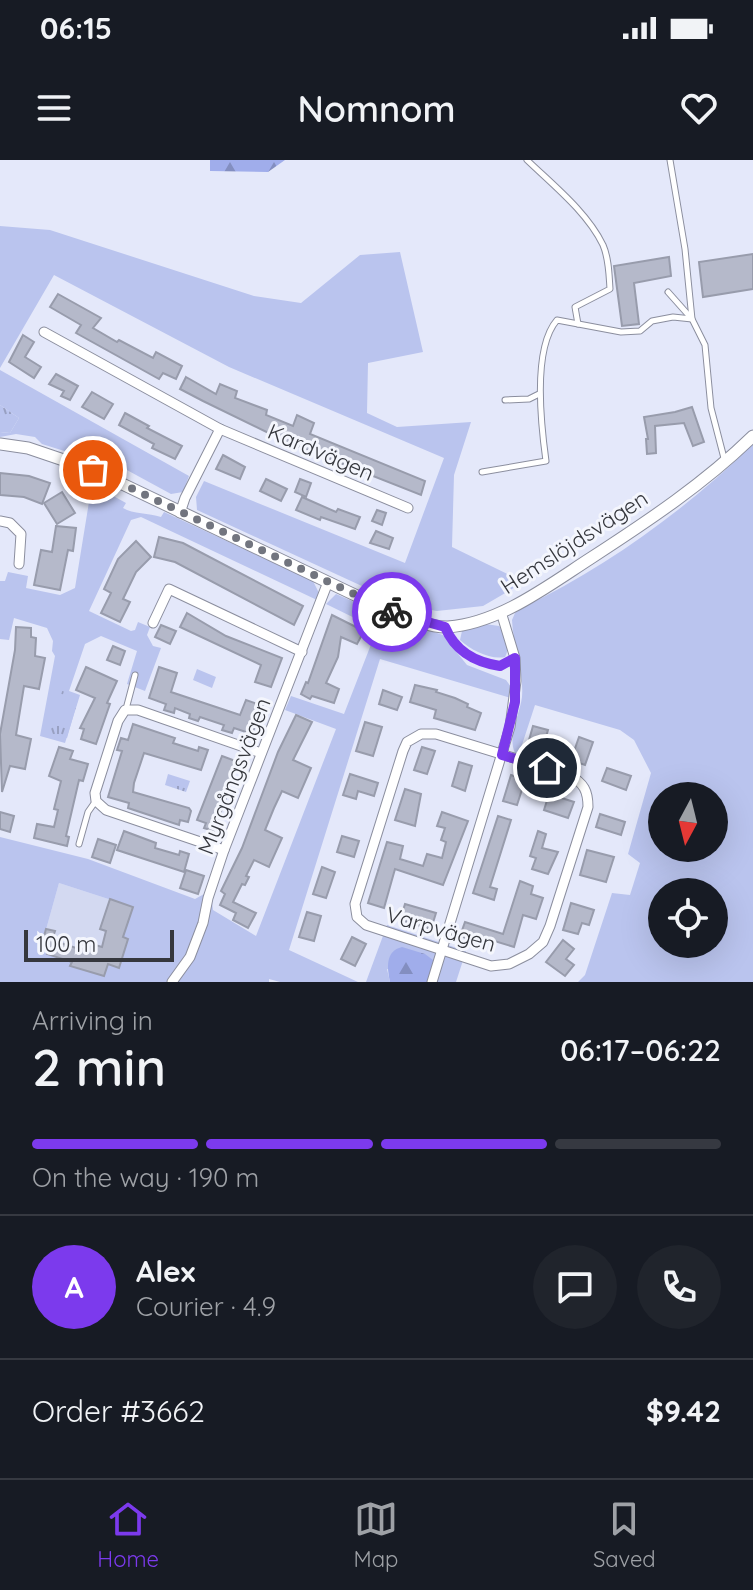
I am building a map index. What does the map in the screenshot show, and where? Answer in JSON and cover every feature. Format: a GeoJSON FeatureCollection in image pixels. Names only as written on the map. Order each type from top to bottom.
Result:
{"type":"FeatureCollection","features":[{"type":"Feature","properties":{"kind":"street","name":"Kardvägen"},"geometry":{"type":"LineString","coordinates":[[44,332],[220,429],[408,508]]}},
{"type":"Feature","properties":{"kind":"street"},"geometry":{"type":"LineString","coordinates":[[180,513],[220,429]]}},
{"type":"Feature","properties":{"kind":"street","name":"Hemslöjdsvägen"},"geometry":{"type":"LineString","coordinates":[[0,444],[41,452],[93,470],[400,615],[445,627],[467,624],[501,612],[643,524],[725,463],[753,436]]}},
{"type":"Feature","properties":{"kind":"street"},"geometry":{"type":"LineString","coordinates":[[0,521],[10,523],[21,534],[19,564]]}},
{"type":"Feature","properties":{"kind":"street","name":"Myrgångsvägen"},"geometry":{"type":"LineString","coordinates":[[172,982],[190,957],[224,850],[328,582]]}},
{"type":"Feature","properties":{"kind":"street"},"geometry":{"type":"LineString","coordinates":[[153,623],[169,589],[302,652]]}},
{"type":"Feature","properties":{"kind":"street"},"geometry":{"type":"LineString","coordinates":[[432,982],[502,755],[515,702],[515,658],[501,612]]}},
{"type":"Feature","properties":{"kind":"street"},"geometry":{"type":"LineString","coordinates":[[224,850],[106,810],[96,801],[95,793],[118,721],[125,710],[138,710],[261,753]]}},
{"type":"Feature","properties":{"kind":"street","name":"Varpvägen"},"geometry":{"type":"LineString","coordinates":[[428,733],[502,755],[569,775],[581,782],[588,794],[588,807],[543,942],[509,964],[491,966],[366,925],[357,917],[355,904],[407,742],[428,733]]}},
{"type":"Feature","properties":{"kind":"lane"},"geometry":{"type":"LineString","coordinates":[[527,160],[580,214],[602,245],[610,289],[575,307],[578,324]]}},
{"type":"Feature","properties":{"kind":"lane"},"geometry":{"type":"LineString","coordinates":[[670,160],[685,249],[692,319]]}},
{"type":"Feature","properties":{"kind":"lane"},"geometry":{"type":"LineString","coordinates":[[668,292],[692,319],[705,345],[711,408],[725,463]]}},
{"type":"Feature","properties":{"kind":"lane"},"geometry":{"type":"LineString","coordinates":[[482,472],[546,461],[539,394],[549,330],[557,320],[621,332],[640,331],[652,321],[673,317],[692,319]]}},
{"type":"Feature","properties":{"kind":"lane"},"geometry":{"type":"LineString","coordinates":[[505,400],[529,399],[539,394]]}},
{"type":"Feature","properties":{"kind":"lane"},"geometry":{"type":"LineString","coordinates":[[445,627],[451,642],[472,658],[500,666],[515,658]]}},
{"type":"Feature","properties":{"kind":"lane"},"geometry":{"type":"LineString","coordinates":[[125,710],[135,675]]}},
{"type":"Feature","properties":{"kind":"lane"},"geometry":{"type":"LineString","coordinates":[[79,844],[88,812],[96,801]]}},
{"type":"Feature","properties":{"kind":"shaded area"},"geometry":{"type":"Polygon","coordinates":[[[59,883],[133,907],[123,937],[128,939],[119,968],[104,976],[70,966],[47,954],[42,944],[59,883]]]}},
{"type":"Feature","properties":{"kind":"green space"},"geometry":{"type":"Polygon","coordinates":[[[210,160],[285,160],[268,172],[210,171],[210,160]]]}},
{"type":"Feature","properties":{"kind":"green space"},"geometry":{"type":"Polygon","coordinates":[[[0,226],[50,230],[254,296],[301,303],[360,255],[400,252],[423,352],[368,363],[367,413],[397,427],[471,422],[454,475],[452,547],[524,582],[483,606],[437,611],[403,605],[197,510],[196,497],[204,481],[405,563],[444,458],[229,367],[54,275],[0,368],[0,226]]]}},
{"type":"Feature","properties":{"kind":"green space"},"geometry":{"type":"Polygon","coordinates":[[[0,370],[189,476],[183,492],[171,494],[103,457],[77,455],[42,444],[35,437],[16,434],[0,437],[0,432],[10,433],[19,418],[0,405],[0,370]]]}},
{"type":"Feature","properties":{"kind":"green space"},"geometry":{"type":"Polygon","coordinates":[[[0,405],[19,418],[10,433],[0,432],[0,405]]]}},
{"type":"Feature","properties":{"kind":"green space"},"geometry":{"type":"Polygon","coordinates":[[[753,444],[753,982],[578,982],[585,975],[612,893],[630,895],[640,863],[628,854],[648,784],[648,862],[728,862],[728,782],[648,782],[651,773],[634,740],[620,730],[535,705],[519,754],[515,753],[512,739],[522,687],[512,620],[522,608],[614,555],[700,492],[753,444]]]}},
{"type":"Feature","properties":{"kind":"green space"},"geometry":{"type":"Polygon","coordinates":[[[62,464],[93,476],[107,486],[106,492],[126,503],[123,508],[127,510],[161,517],[164,512],[313,581],[319,593],[317,600],[141,517],[131,520],[89,611],[131,631],[135,630],[138,622],[150,627],[147,635],[153,646],[161,648],[145,691],[127,684],[137,651],[101,636],[85,644],[69,691],[80,695],[65,743],[40,736],[55,656],[53,641],[47,628],[14,618],[9,640],[0,639],[0,581],[5,581],[8,572],[28,576],[26,588],[60,595],[75,588],[88,492],[66,474],[62,464]]]}},
{"type":"Feature","properties":{"kind":"green space"},"geometry":{"type":"Polygon","coordinates":[[[336,594],[386,616],[443,635],[467,665],[506,680],[511,687],[511,698],[380,659],[289,950],[358,982],[280,982],[269,979],[269,982],[0,982],[0,837],[88,859],[195,899],[206,893],[213,910],[256,936],[336,729],[285,710],[291,696],[344,714],[377,629],[326,604],[336,594]],[[59,883],[42,944],[50,947],[48,953],[72,961],[71,966],[104,976],[108,964],[119,967],[128,939],[123,937],[133,907],[59,883]]]}},
{"type":"Feature","properties":{"kind":"green space"},"geometry":{"type":"Polygon","coordinates":[[[485,624],[499,626],[504,633],[508,645],[505,657],[481,653],[460,640],[462,631],[485,624]]]}},
{"type":"Feature","properties":{"kind":"green space"},"geometry":{"type":"Polygon","coordinates":[[[197,669],[216,677],[212,688],[193,680],[197,669]]]}},
{"type":"Feature","properties":{"kind":"green space"},"geometry":{"type":"Polygon","coordinates":[[[62,691],[79,696],[67,738],[50,733],[62,691]]]}},
{"type":"Feature","properties":{"kind":"green space"},"geometry":{"type":"Polygon","coordinates":[[[168,774],[190,781],[186,792],[165,785],[168,774]]]}},
{"type":"Feature","properties":{"kind":"green space"},"geometry":{"type":"Polygon","coordinates":[[[387,925],[466,951],[456,982],[429,982],[387,969],[390,982],[366,982],[387,925]]]}},
{"type":"Feature","properties":{"kind":"green space"},"geometry":{"type":"Polygon","coordinates":[[[402,947],[425,954],[433,960],[434,969],[429,982],[390,982],[390,956],[402,947]]]}},
{"type":"Feature","properties":{"kind":"building"},"geometry":{"type":"Polygon","coordinates":[[[753,254],[753,289],[703,297],[699,262],[753,254]]]}},
{"type":"Feature","properties":{"kind":"building"},"geometry":{"type":"Polygon","coordinates":[[[669,257],[671,276],[634,283],[639,324],[622,326],[614,266],[669,257]]]}},
{"type":"Feature","properties":{"kind":"building"},"geometry":{"type":"Polygon","coordinates":[[[58,294],[101,318],[93,328],[117,342],[119,340],[153,358],[156,352],[182,366],[176,379],[163,373],[159,379],[76,333],[81,325],[50,307],[58,294]]]}},
{"type":"Feature","properties":{"kind":"building"},"geometry":{"type":"Polygon","coordinates":[[[23,335],[34,342],[25,357],[41,367],[34,378],[9,362],[23,335]]]}},
{"type":"Feature","properties":{"kind":"building"},"geometry":{"type":"Polygon","coordinates":[[[56,374],[78,386],[70,400],[61,396],[64,391],[49,384],[56,374]]]}},
{"type":"Feature","properties":{"kind":"building"},"geometry":{"type":"Polygon","coordinates":[[[186,377],[216,394],[220,384],[237,391],[235,398],[267,410],[266,415],[293,426],[297,415],[314,423],[310,434],[425,481],[421,495],[287,442],[203,401],[180,389],[186,377]]]}},
{"type":"Feature","properties":{"kind":"building"},"geometry":{"type":"Polygon","coordinates":[[[92,392],[113,404],[104,419],[82,407],[92,392]]]}},
{"type":"Feature","properties":{"kind":"building"},"geometry":{"type":"Polygon","coordinates":[[[692,407],[704,442],[693,446],[684,423],[655,426],[656,453],[647,454],[644,417],[692,407]]]}},
{"type":"Feature","properties":{"kind":"building"},"geometry":{"type":"Polygon","coordinates":[[[125,413],[182,446],[175,459],[152,448],[154,444],[119,425],[125,413]]]}},
{"type":"Feature","properties":{"kind":"building"},"geometry":{"type":"Polygon","coordinates":[[[223,455],[245,467],[240,479],[216,469],[223,455]]]}},
{"type":"Feature","properties":{"kind":"building"},"geometry":{"type":"Polygon","coordinates":[[[0,473],[29,476],[50,483],[42,504],[24,497],[0,495],[0,473]]]}},
{"type":"Feature","properties":{"kind":"building"},"geometry":{"type":"Polygon","coordinates":[[[266,479],[287,489],[281,501],[260,491],[266,479]]]}},
{"type":"Feature","properties":{"kind":"building"},"geometry":{"type":"Polygon","coordinates":[[[300,479],[311,483],[306,497],[295,492],[300,479]]]}},
{"type":"Feature","properties":{"kind":"building"},"geometry":{"type":"Polygon","coordinates":[[[62,492],[75,513],[57,524],[44,503],[62,492]]]}},
{"type":"Feature","properties":{"kind":"building"},"geometry":{"type":"Polygon","coordinates":[[[302,497],[336,512],[338,509],[360,517],[355,529],[296,510],[302,497]]]}},
{"type":"Feature","properties":{"kind":"building"},"geometry":{"type":"Polygon","coordinates":[[[377,510],[386,513],[382,525],[372,521],[377,510]]]}},
{"type":"Feature","properties":{"kind":"building"},"geometry":{"type":"Polygon","coordinates":[[[56,526],[76,528],[73,551],[68,550],[60,590],[34,585],[41,550],[52,552],[56,526]]]}},
{"type":"Feature","properties":{"kind":"building"},"geometry":{"type":"Polygon","coordinates":[[[376,531],[393,538],[389,549],[370,543],[376,531]]]}},
{"type":"Feature","properties":{"kind":"building"},"geometry":{"type":"Polygon","coordinates":[[[159,537],[183,543],[303,606],[294,625],[175,562],[154,557],[159,537]]]}},
{"type":"Feature","properties":{"kind":"building"},"geometry":{"type":"Polygon","coordinates":[[[136,541],[151,557],[136,572],[123,599],[130,602],[120,622],[101,613],[111,593],[104,589],[118,559],[136,541]]]}},
{"type":"Feature","properties":{"kind":"building"},"geometry":{"type":"Polygon","coordinates":[[[187,613],[226,636],[282,658],[271,687],[255,682],[261,665],[180,627],[187,613]]]}},
{"type":"Feature","properties":{"kind":"building"},"geometry":{"type":"Polygon","coordinates":[[[332,615],[364,631],[357,644],[341,637],[338,657],[326,683],[339,689],[334,703],[312,696],[310,699],[301,694],[308,683],[332,615]]]}},
{"type":"Feature","properties":{"kind":"building"},"geometry":{"type":"Polygon","coordinates":[[[161,625],[176,631],[170,644],[155,637],[161,625]]]}},
{"type":"Feature","properties":{"kind":"building"},"geometry":{"type":"Polygon","coordinates":[[[16,627],[31,628],[31,637],[36,638],[35,656],[45,658],[39,689],[24,686],[16,735],[31,739],[25,769],[10,766],[2,792],[0,734],[15,650],[16,627]]]}},
{"type":"Feature","properties":{"kind":"building"},"geometry":{"type":"Polygon","coordinates":[[[113,646],[125,651],[120,665],[107,660],[113,646]]]}},
{"type":"Feature","properties":{"kind":"building"},"geometry":{"type":"Polygon","coordinates":[[[86,667],[117,681],[107,703],[110,704],[96,744],[81,739],[84,729],[80,728],[95,698],[76,690],[86,667]]]}},
{"type":"Feature","properties":{"kind":"building"},"geometry":{"type":"Polygon","coordinates":[[[159,667],[177,673],[171,692],[240,715],[246,700],[263,706],[252,734],[234,728],[232,733],[222,730],[224,725],[200,717],[198,721],[189,718],[190,714],[175,708],[174,713],[164,710],[166,704],[149,698],[159,667]]]}},
{"type":"Feature","properties":{"kind":"building"},"geometry":{"type":"Polygon","coordinates":[[[415,685],[437,690],[481,713],[475,730],[434,718],[436,710],[410,702],[415,685]]]}},
{"type":"Feature","properties":{"kind":"building"},"geometry":{"type":"Polygon","coordinates":[[[383,690],[402,697],[397,710],[379,704],[383,690]]]}},
{"type":"Feature","properties":{"kind":"building"},"geometry":{"type":"Polygon","coordinates":[[[296,715],[312,722],[293,760],[311,768],[298,798],[282,791],[274,808],[265,830],[282,838],[269,867],[254,860],[245,885],[242,884],[233,902],[256,913],[248,928],[233,920],[236,913],[220,905],[225,894],[221,891],[242,848],[278,752],[296,715]]]}},
{"type":"Feature","properties":{"kind":"building"},"geometry":{"type":"Polygon","coordinates":[[[365,722],[382,727],[373,756],[356,751],[365,722]]]}},
{"type":"Feature","properties":{"kind":"building"},"geometry":{"type":"Polygon","coordinates":[[[133,724],[175,738],[173,743],[198,751],[199,747],[208,750],[201,770],[144,753],[134,783],[133,792],[189,808],[188,822],[180,820],[179,825],[128,808],[129,803],[108,797],[122,751],[117,750],[121,738],[128,740],[133,724]]]}},
{"type":"Feature","properties":{"kind":"building"},"geometry":{"type":"Polygon","coordinates":[[[533,726],[548,730],[542,751],[527,747],[533,726]]]}},
{"type":"Feature","properties":{"kind":"building"},"geometry":{"type":"Polygon","coordinates":[[[579,737],[593,742],[585,765],[571,760],[579,737]]]}},
{"type":"Feature","properties":{"kind":"building"},"geometry":{"type":"Polygon","coordinates":[[[59,747],[73,751],[70,759],[88,764],[83,781],[79,780],[66,836],[69,837],[67,846],[34,838],[37,824],[54,827],[58,810],[54,809],[61,781],[49,776],[59,747]]]}},
{"type":"Feature","properties":{"kind":"building"},"geometry":{"type":"Polygon","coordinates":[[[422,747],[435,751],[427,774],[414,770],[422,747]]]}},
{"type":"Feature","properties":{"kind":"building"},"geometry":{"type":"Polygon","coordinates":[[[222,756],[241,763],[237,772],[233,771],[214,831],[204,828],[206,823],[197,820],[222,756]]]}},
{"type":"Feature","properties":{"kind":"building"},"geometry":{"type":"Polygon","coordinates":[[[459,762],[472,766],[465,791],[452,786],[459,762]]]}},
{"type":"Feature","properties":{"kind":"building"},"geometry":{"type":"Polygon","coordinates":[[[607,768],[631,776],[626,790],[602,781],[607,768]]]}},
{"type":"Feature","properties":{"kind":"building"},"geometry":{"type":"Polygon","coordinates":[[[350,774],[378,783],[374,796],[358,791],[356,799],[343,795],[350,774]]]}},
{"type":"Feature","properties":{"kind":"building"},"geometry":{"type":"Polygon","coordinates":[[[511,775],[525,780],[517,805],[503,801],[511,775]]]}},
{"type":"Feature","properties":{"kind":"building"},"geometry":{"type":"Polygon","coordinates":[[[405,789],[421,794],[415,826],[395,820],[405,789]]]}},
{"type":"Feature","properties":{"kind":"building"},"geometry":{"type":"Polygon","coordinates":[[[549,794],[574,802],[568,818],[544,810],[549,794]]]}},
{"type":"Feature","properties":{"kind":"building"},"geometry":{"type":"Polygon","coordinates":[[[0,812],[14,816],[10,832],[0,829],[0,812]]]}},
{"type":"Feature","properties":{"kind":"building"},"geometry":{"type":"Polygon","coordinates":[[[442,812],[468,821],[443,885],[395,869],[384,908],[368,903],[387,842],[403,846],[400,859],[423,866],[427,854],[442,858],[446,842],[441,840],[445,828],[437,826],[442,812]]]}},
{"type":"Feature","properties":{"kind":"building"},"geometry":{"type":"Polygon","coordinates":[[[600,814],[625,822],[621,835],[596,827],[600,814]]]}},
{"type":"Feature","properties":{"kind":"building"},"geometry":{"type":"Polygon","coordinates":[[[498,816],[511,820],[490,887],[497,889],[494,900],[473,893],[498,816]]]}},
{"type":"Feature","properties":{"kind":"building"},"geometry":{"type":"Polygon","coordinates":[[[124,831],[156,843],[155,848],[179,855],[180,851],[189,854],[184,872],[117,850],[124,831]]]}},
{"type":"Feature","properties":{"kind":"building"},"geometry":{"type":"Polygon","coordinates":[[[538,831],[546,834],[542,848],[558,852],[548,874],[532,869],[536,858],[530,856],[538,831]]]}},
{"type":"Feature","properties":{"kind":"building"},"geometry":{"type":"Polygon","coordinates":[[[342,836],[359,841],[354,857],[337,852],[342,836]]]}},
{"type":"Feature","properties":{"kind":"building"},"geometry":{"type":"Polygon","coordinates":[[[98,839],[116,845],[110,863],[92,857],[98,839]]]}},
{"type":"Feature","properties":{"kind":"building"},"geometry":{"type":"Polygon","coordinates":[[[587,850],[614,857],[606,882],[580,875],[587,850]]]}},
{"type":"Feature","properties":{"kind":"building"},"geometry":{"type":"Polygon","coordinates":[[[322,867],[335,872],[326,898],[313,894],[322,867]]]}},
{"type":"Feature","properties":{"kind":"building"},"geometry":{"type":"Polygon","coordinates":[[[186,870],[204,876],[198,894],[180,888],[186,870]]]}},
{"type":"Feature","properties":{"kind":"building"},"geometry":{"type":"Polygon","coordinates":[[[520,881],[533,886],[531,894],[543,898],[536,919],[523,915],[514,947],[488,939],[486,944],[460,936],[465,922],[503,934],[520,881]]]}},
{"type":"Feature","properties":{"kind":"building"},"geometry":{"type":"Polygon","coordinates":[[[110,899],[133,907],[123,937],[128,939],[119,968],[108,964],[104,976],[70,966],[72,962],[47,954],[50,947],[42,944],[46,929],[55,931],[52,940],[76,948],[78,940],[102,947],[106,931],[100,929],[110,899]]]}},
{"type":"Feature","properties":{"kind":"building"},"geometry":{"type":"Polygon","coordinates":[[[571,903],[594,910],[589,925],[582,923],[578,934],[563,930],[571,903]]]}},
{"type":"Feature","properties":{"kind":"building"},"geometry":{"type":"Polygon","coordinates":[[[405,904],[436,913],[431,929],[400,920],[405,904]]]}},
{"type":"Feature","properties":{"kind":"building"},"geometry":{"type":"Polygon","coordinates":[[[307,912],[321,916],[314,941],[299,937],[307,912]]]}},
{"type":"Feature","properties":{"kind":"building"},"geometry":{"type":"Polygon","coordinates":[[[352,937],[366,944],[355,966],[341,959],[352,937]]]}},
{"type":"Feature","properties":{"kind":"building"},"geometry":{"type":"Polygon","coordinates":[[[563,940],[574,949],[566,959],[574,965],[565,976],[546,962],[563,940]]]}},
{"type":"Feature","properties":{"kind":"way so far"},"geometry":{"type":"LineString","coordinates":[[93,470],[392,612]]}},
{"type":"Feature","properties":{"kind":"route"},"geometry":{"type":"LineString","coordinates":[[392,612],[445,627],[451,642],[472,658],[500,666],[515,658],[515,702],[502,755],[547,768]]}}]}
